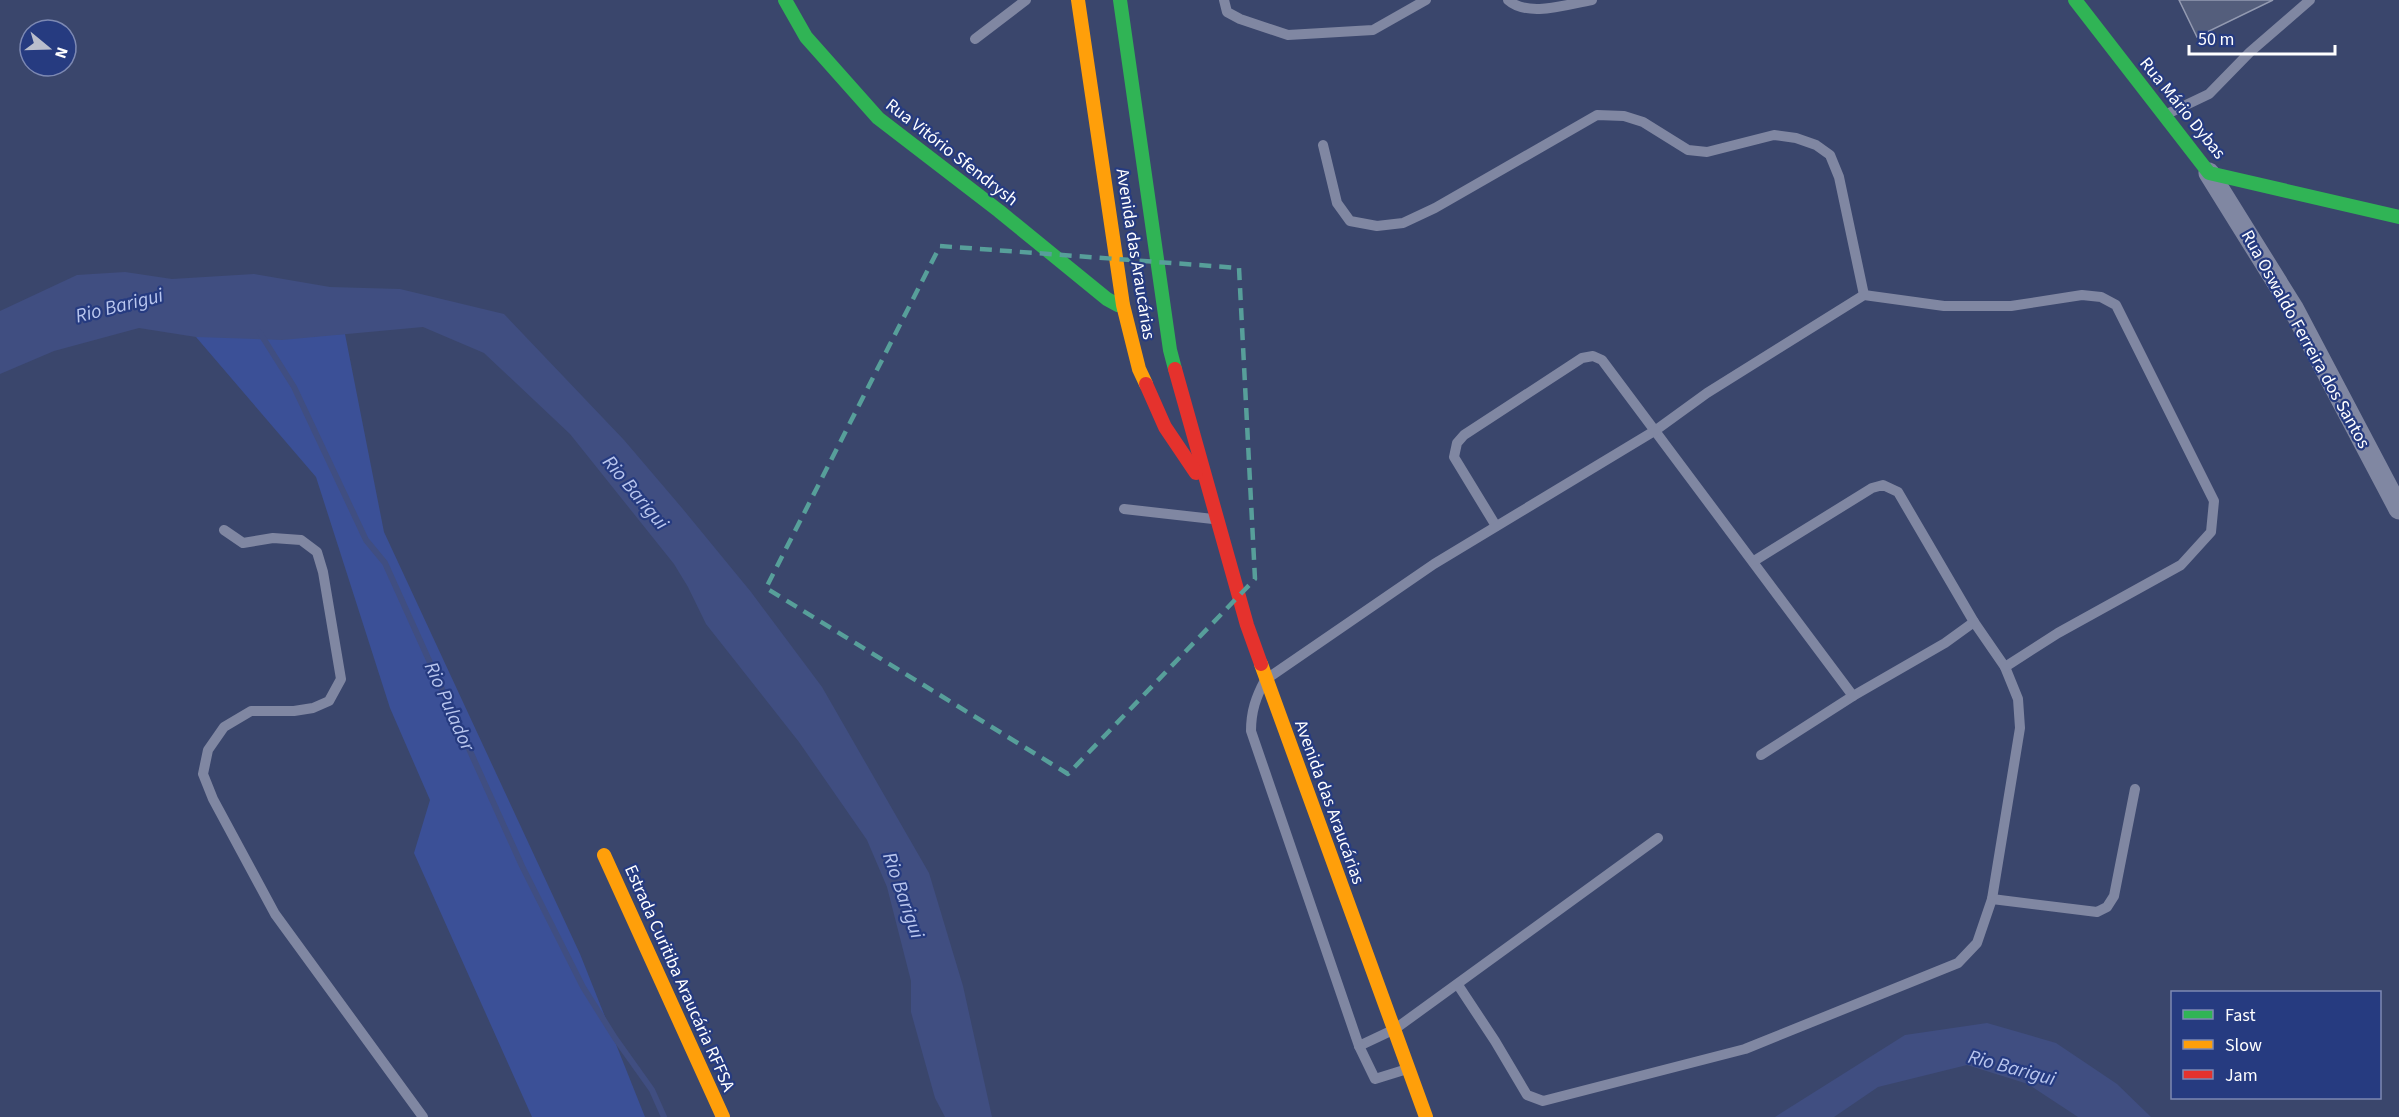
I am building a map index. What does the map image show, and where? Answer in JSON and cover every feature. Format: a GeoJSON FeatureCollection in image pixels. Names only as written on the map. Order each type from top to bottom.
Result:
{"type":"FeatureCollection","features":[{"type":"Feature","properties":{"kind":"main road","name":"Rua Vitório Sfendrysh"},"geometry":{"type":"LineString","coordinates":[[785,0],[806,37],[878,118],[999,211],[1107,299],[1123,305],[1138,318]]}},
{"type":"Feature","properties":{"kind":"main road","name":"Avenida das Araucárias"},"geometry":{"type":"LineString","coordinates":[[1078,0],[1123,305],[1138,369],[1165,427],[1211,496]]}},
{"type":"Feature","properties":{"kind":"main road","name":"Avenida das Araucárias"},"geometry":{"type":"LineString","coordinates":[[1120,0],[1170,350],[1247,626],[1265,680],[1410,1068],[1426,1117]]}},
{"type":"Feature","properties":{"kind":"main road","name":"Rua Mário Dybas"},"geometry":{"type":"LineString","coordinates":[[2075,0],[2209,173],[2399,217]]}},
{"type":"Feature","properties":{"kind":"main road"},"geometry":{"type":"LineString","coordinates":[[1154,331],[1170,350]]}},
{"type":"Feature","properties":{"kind":"main road","name":"Estrada Curitiba Araucária RFFSA"},"geometry":{"type":"LineString","coordinates":[[604,855],[723,1117]]}},
{"type":"Feature","properties":{"kind":"street","name":"Rua Oswaldo Ferreira dos Santos"},"geometry":{"type":"LineString","coordinates":[[2209,173],[2293,308],[2399,509]]}},
{"type":"Feature","properties":{"kind":"lane"},"geometry":{"type":"LineString","coordinates":[[975,39],[1026,0]]}},
{"type":"Feature","properties":{"kind":"lane"},"geometry":{"type":"LineString","coordinates":[[1224,0],[1227,12],[1240,19],[1288,34],[1373,30],[1426,0]]}},
{"type":"Feature","properties":{"kind":"lane"},"geometry":{"type":"LineString","coordinates":[[1508,0],[1514,6],[1526,8],[1592,0]]}},
{"type":"Feature","properties":{"kind":"lane"},"geometry":{"type":"LineString","coordinates":[[2164,115],[2209,94],[2250,52],[2310,0]]}},
{"type":"Feature","properties":{"kind":"lane"},"geometry":{"type":"LineString","coordinates":[[1323,145],[1336,203],[1350,222],[1377,226],[1403,223],[1435,208],[1597,115],[1624,116],[1642,122],[1688,150],[1707,152],[1774,135],[1796,138],[1816,145],[1830,155],[1839,177],[1864,295]]}},
{"type":"Feature","properties":{"kind":"lane"},"geometry":{"type":"LineString","coordinates":[[1410,1068],[1375,1079],[1359,1046],[1251,731],[1251,715],[1255,699],[1265,680],[1434,564],[1656,430],[1707,393],[1864,295],[1944,306],[2011,306],[2082,295],[2101,297],[2116,305],[2214,501],[2211,532],[2181,565],[2058,633],[2005,668]]}},
{"type":"Feature","properties":{"kind":"lane"},"geometry":{"type":"LineString","coordinates":[[1496,526],[1454,457],[1457,443],[1464,435],[1582,358],[1593,356],[1602,360],[1853,696]]}},
{"type":"Feature","properties":{"kind":"lane"},"geometry":{"type":"LineString","coordinates":[[1458,985],[1527,1095],[1543,1101],[1744,1049],[1958,963],[1977,943],[1992,899],[2020,728],[2018,699],[2005,668],[1974,622],[1898,492],[1883,485],[1872,488],[1754,561]]}},
{"type":"Feature","properties":{"kind":"lane"},"geometry":{"type":"LineString","coordinates":[[1124,509],[1218,519]]}},
{"type":"Feature","properties":{"kind":"lane"},"geometry":{"type":"LineString","coordinates":[[224,531],[243,543],[273,537],[301,540],[317,552],[323,572],[341,679],[329,701],[313,708],[294,711],[251,711],[224,727],[208,750],[203,774],[213,799],[275,914],[423,1117]]}},
{"type":"Feature","properties":{"kind":"lane"},"geometry":{"type":"LineString","coordinates":[[1761,755],[1853,696],[1945,643],[1974,622]]}},
{"type":"Feature","properties":{"kind":"lane"},"geometry":{"type":"LineString","coordinates":[[1992,899],[2097,912],[2108,907],[2114,896],[2135,789]]}},
{"type":"Feature","properties":{"kind":"lane"},"geometry":{"type":"LineString","coordinates":[[1359,1046],[1395,1029],[1658,838]]}},
{"type":"Feature","properties":{"kind":"highlighted area"},"geometry":{"type":"Polygon","coordinates":[[[940,246],[1239,268],[1255,579],[1068,774],[766,588],[940,246]]]}},
{"type":"Feature","properties":{"kind":"shaded area"},"geometry":{"type":"Polygon","coordinates":[[[345,334],[384,532],[580,954],[645,1117],[532,1117],[414,853],[430,800],[390,708],[316,477],[196,337],[345,334]]]}},
{"type":"Feature","properties":{"kind":"water","name":"Rio Barigui"},"geometry":{"type":"Polygon","coordinates":[[[125,272],[172,279],[254,274],[330,287],[400,289],[504,314],[624,440],[682,508],[751,592],[822,687],[929,873],[963,986],[992,1117],[945,1117],[935,1098],[911,1012],[911,981],[887,887],[867,840],[799,742],[706,624],[674,564],[570,434],[484,353],[423,327],[282,340],[196,337],[139,328],[54,351],[0,374],[0,311],[77,275],[125,272]]]}},
{"type":"Feature","properties":{"kind":"water","name":"Rio Barigui"},"geometry":{"type":"Polygon","coordinates":[[[1987,1023],[2056,1043],[2117,1084],[2151,1117],[2078,1117],[2028,1084],[1967,1065],[1878,1087],[1834,1117],[1775,1117],[1905,1035],[1987,1023]]]}},
{"type":"Feature","properties":{"kind":"building"},"geometry":{"type":"Polygon","coordinates":[[[2179,0],[2273,0],[2197,37],[2179,0]]]}},
{"type":"Feature","properties":{"kind":"waterway","name":"Rio Pulador"},"geometry":{"type":"LineString","coordinates":[[260,333],[294,387],[366,540],[385,563],[522,866],[583,987],[652,1090],[664,1117]]}},
{"type":"Feature","properties":{"kind":"traffic: fast"},"geometry":{"type":"LineString","coordinates":[[785,0],[806,37],[878,118],[999,211],[1107,299],[1123,305]]}},
{"type":"Feature","properties":{"kind":"traffic: fast"},"geometry":{"type":"LineString","coordinates":[[1120,0],[1170,350],[1175,369]]}},
{"type":"Feature","properties":{"kind":"traffic: fast"},"geometry":{"type":"LineString","coordinates":[[2075,0],[2209,173],[2399,217]]}},
{"type":"Feature","properties":{"kind":"traffic: slow"},"geometry":{"type":"LineString","coordinates":[[1078,0],[1123,305],[1139,369],[1146,384]]}},
{"type":"Feature","properties":{"kind":"traffic: slow"},"geometry":{"type":"LineString","coordinates":[[1261,664],[1426,1117]]}},
{"type":"Feature","properties":{"kind":"traffic: slow"},"geometry":{"type":"LineString","coordinates":[[604,855],[723,1117]]}},
{"type":"Feature","properties":{"kind":"traffic: jam"},"geometry":{"type":"LineString","coordinates":[[1175,369],[1247,625],[1261,664]]}},
{"type":"Feature","properties":{"kind":"traffic: jam"},"geometry":{"type":"LineString","coordinates":[[1146,384],[1165,427],[1196,473]]}}]}
